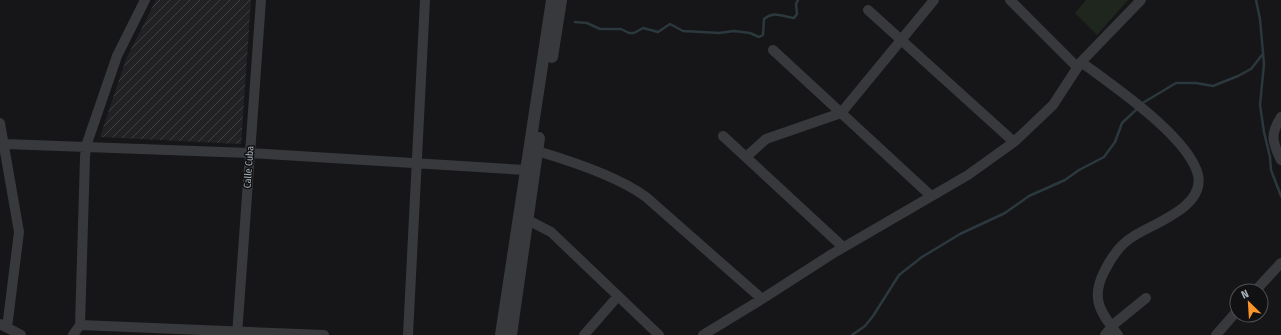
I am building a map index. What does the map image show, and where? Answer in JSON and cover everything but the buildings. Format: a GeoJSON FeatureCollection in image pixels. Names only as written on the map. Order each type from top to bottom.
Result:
{"type":"FeatureCollection","features":[{"type":"Feature","properties":{"kind":"street"},"geometry":{"type":"LineString","coordinates":[[74,335],[80,325],[84,157],[86,146],[117,56],[145,0]]}},
{"type":"Feature","properties":{"kind":"street","name":"Calle Cuba"},"geometry":{"type":"LineString","coordinates":[[237,333],[261,0]]}},
{"type":"Feature","properties":{"kind":"street"},"geometry":{"type":"LineString","coordinates":[[408,335],[425,0]]}},
{"type":"Feature","properties":{"kind":"street"},"geometry":{"type":"LineString","coordinates":[[511,335],[523,218],[526,170],[552,0]]}},
{"type":"Feature","properties":{"kind":"street"},"geometry":{"type":"LineString","coordinates":[[501,335],[537,151],[561,0]]}},
{"type":"Feature","properties":{"kind":"street"},"geometry":{"type":"LineString","coordinates":[[746,157],[766,139],[841,112],[934,0]]}},
{"type":"Feature","properties":{"kind":"street"},"geometry":{"type":"LineString","coordinates":[[1010,0],[1079,65],[1148,113],[1185,151],[1198,174],[1198,185],[1192,198],[1180,211],[1133,236],[1113,254],[1099,281],[1097,300],[1103,316],[1112,332],[1146,298]]}},
{"type":"Feature","properties":{"kind":"street"},"geometry":{"type":"LineString","coordinates":[[703,335],[843,247],[980,167],[1014,142],[1053,105],[1079,65],[1141,0]]}},
{"type":"Feature","properties":{"kind":"street"},"geometry":{"type":"LineString","coordinates":[[868,10],[1014,142]]}},
{"type":"Feature","properties":{"kind":"street"},"geometry":{"type":"LineString","coordinates":[[773,50],[930,195]]}},
{"type":"Feature","properties":{"kind":"street"},"geometry":{"type":"LineString","coordinates":[[1281,117],[1273,130],[1273,141],[1281,160]]}},
{"type":"Feature","properties":{"kind":"street"},"geometry":{"type":"LineString","coordinates":[[0,123],[5,144],[19,232],[3,326],[21,335]]}},
{"type":"Feature","properties":{"kind":"street"},"geometry":{"type":"LineString","coordinates":[[723,136],[843,247]]}},
{"type":"Feature","properties":{"kind":"street"},"geometry":{"type":"LineString","coordinates":[[5,144],[249,153],[526,170]]}},
{"type":"Feature","properties":{"kind":"street"},"geometry":{"type":"LineString","coordinates":[[537,151],[561,158],[631,185],[762,299]]}},
{"type":"Feature","properties":{"kind":"street"},"geometry":{"type":"LineString","coordinates":[[523,218],[550,232],[659,335]]}},
{"type":"Feature","properties":{"kind":"street"},"geometry":{"type":"LineString","coordinates":[[1262,283],[1281,263]]}},
{"type":"Feature","properties":{"kind":"street"},"geometry":{"type":"LineString","coordinates":[[584,335],[618,296]]}},
{"type":"Feature","properties":{"kind":"street"},"geometry":{"type":"LineString","coordinates":[[1216,335],[1229,320]]}},
{"type":"Feature","properties":{"kind":"street"},"geometry":{"type":"LineString","coordinates":[[80,325],[237,333],[324,335]]}},
{"type":"Feature","properties":{"kind":"shaded area"},"geometry":{"type":"Polygon","coordinates":[[[156,0],[251,0],[241,144],[100,137],[126,59],[156,0]]]}},
{"type":"Feature","properties":{"kind":"shaded area"},"geometry":{"type":"Polygon","coordinates":[[[1086,0],[1128,0],[1097,35],[1075,13],[1086,0]]]}},
{"type":"Feature","properties":{"kind":"waterway"},"geometry":{"type":"LineString","coordinates":[[575,22],[587,23],[600,29],[621,29],[629,33],[634,33],[643,28],[658,32],[670,24],[683,31],[719,33],[734,31],[750,33],[759,37],[763,35],[764,19],[768,16],[775,14],[794,18],[797,14],[796,4],[798,0]]}},
{"type":"Feature","properties":{"kind":"waterway"},"geometry":{"type":"LineString","coordinates":[[1256,0],[1260,19],[1264,64],[1260,105],[1271,170],[1281,196]]}},
{"type":"Feature","properties":{"kind":"waterway"},"geometry":{"type":"LineString","coordinates":[[1141,104],[1176,83],[1196,83],[1213,86],[1238,76],[1251,69],[1262,55]]}},
{"type":"Feature","properties":{"kind":"waterway"},"geometry":{"type":"LineString","coordinates":[[852,335],[865,326],[873,316],[899,275],[922,257],[960,234],[1005,213],[1029,196],[1065,180],[1079,170],[1104,157],[1115,142],[1122,123],[1138,108]]}}]}
